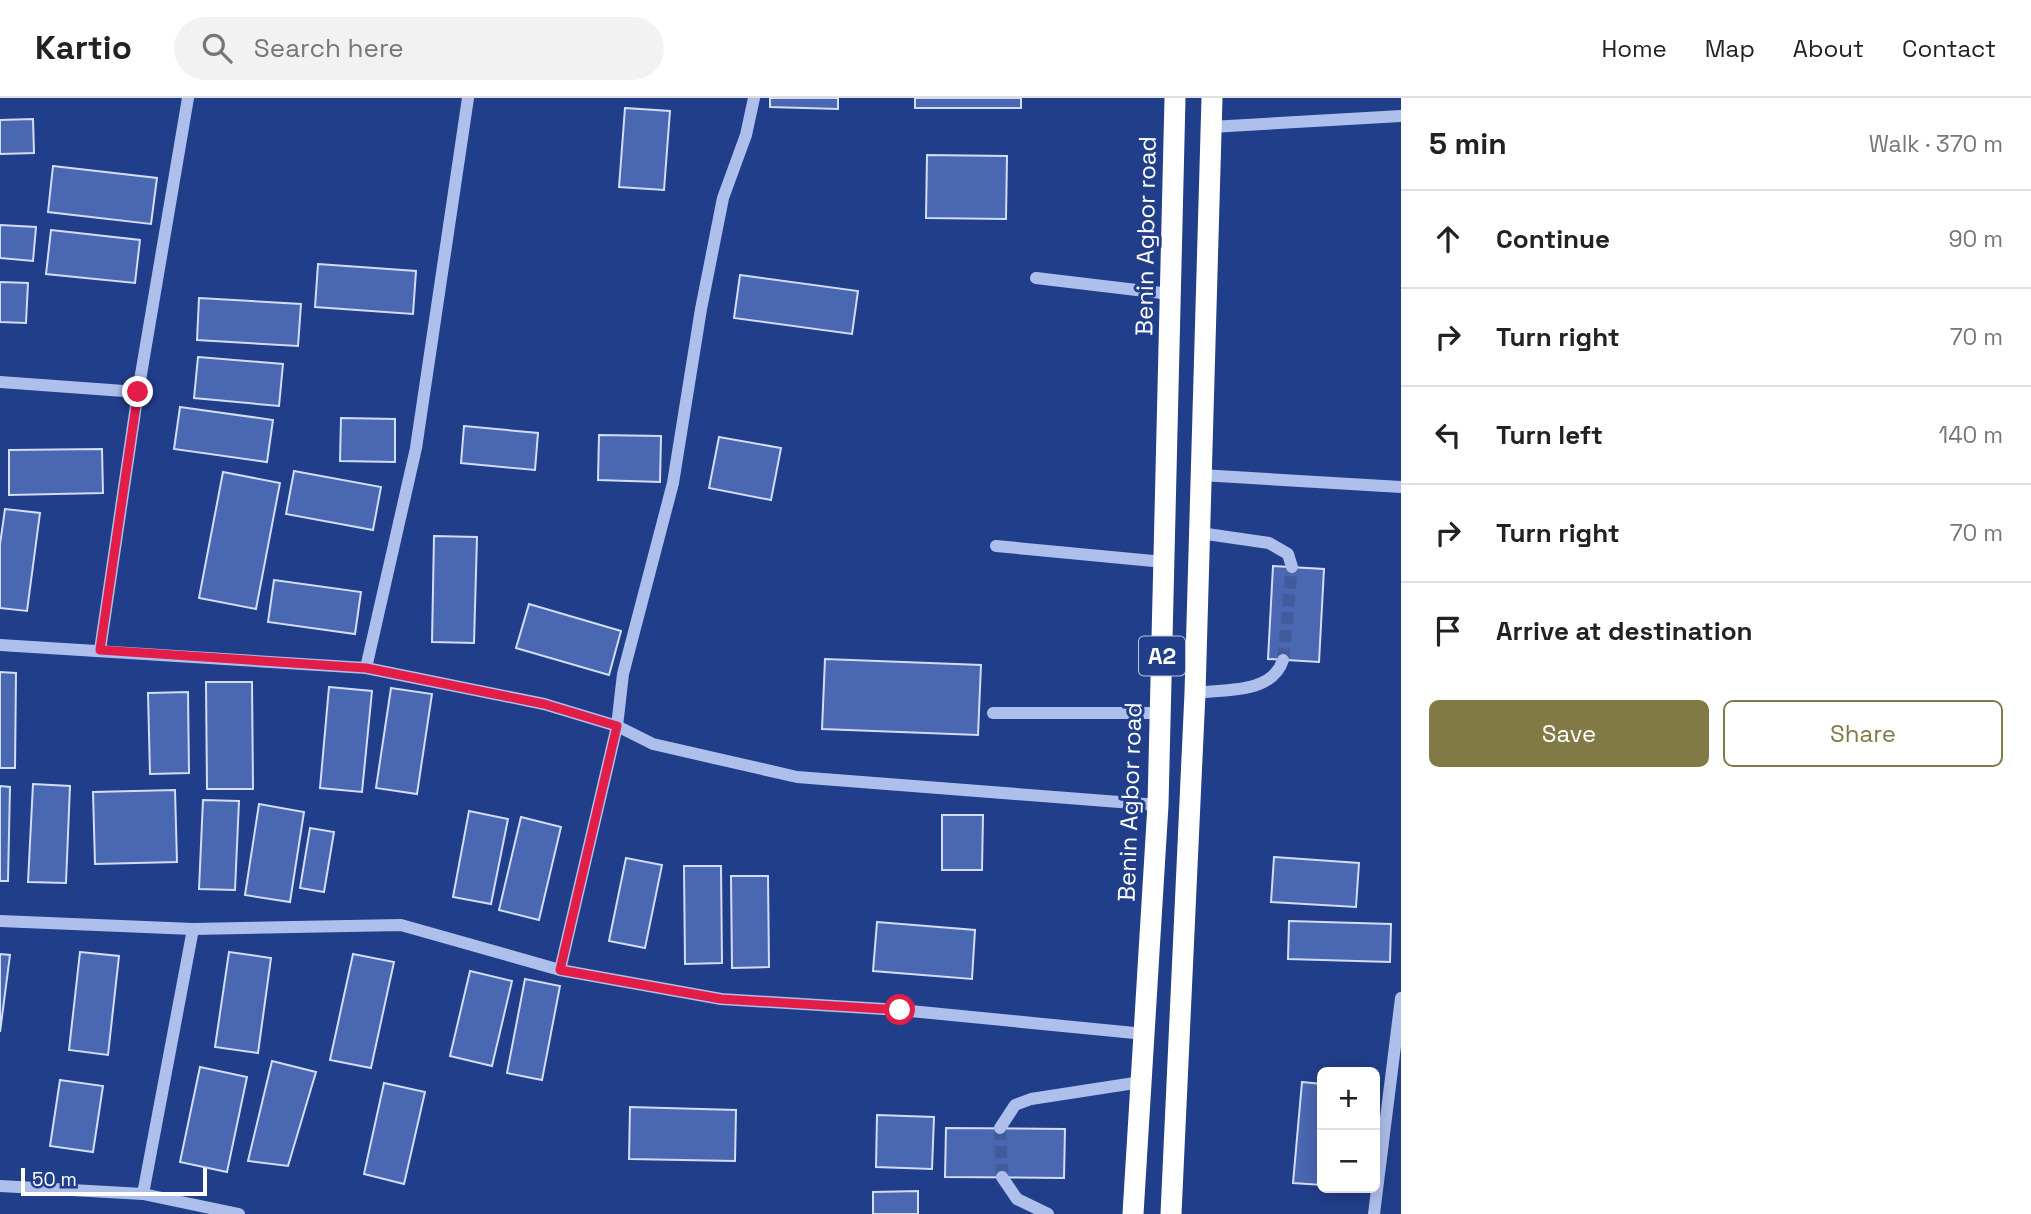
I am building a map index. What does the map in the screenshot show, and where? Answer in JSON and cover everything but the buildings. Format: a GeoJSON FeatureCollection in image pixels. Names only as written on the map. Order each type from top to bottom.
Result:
{"type":"FeatureCollection","features":[{"type":"Feature","properties":{"kind":"highway","name":"Benin Agbor road"},"geometry":{"type":"LineString","coordinates":[[1133,1214],[1158,806],[1175,98]]}},
{"type":"Feature","properties":{"kind":"highway","name":"A2"},"geometry":{"type":"LineString","coordinates":[[1171,1214],[1195,692],[1212,98]]}},
{"type":"Feature","properties":{"kind":"street"},"geometry":{"type":"LineString","coordinates":[[100,650],[138,392],[188,98]]}},
{"type":"Feature","properties":{"kind":"street"},"geometry":{"type":"LineString","coordinates":[[366,668],[416,448],[468,98]]}},
{"type":"Feature","properties":{"kind":"street"},"geometry":{"type":"LineString","coordinates":[[560,970],[617,726],[624,674],[673,483],[701,309],[723,198],[746,135],[754,98]]}},
{"type":"Feature","properties":{"kind":"street"},"geometry":{"type":"LineString","coordinates":[[1211,127],[1401,116]]}},
{"type":"Feature","properties":{"kind":"street"},"geometry":{"type":"LineString","coordinates":[[1036,278],[1170,294]]}},
{"type":"Feature","properties":{"kind":"street"},"geometry":{"type":"LineString","coordinates":[[0,382],[138,392]]}},
{"type":"Feature","properties":{"kind":"street"},"geometry":{"type":"LineString","coordinates":[[1201,475],[1401,487]]}},
{"type":"Feature","properties":{"kind":"street"},"geometry":{"type":"LineString","coordinates":[[1199,533],[1269,543],[1288,554],[1292,567]]}},
{"type":"Feature","properties":{"kind":"street"},"geometry":{"type":"LineString","coordinates":[[996,546],[1164,562]]}},
{"type":"Feature","properties":{"kind":"street"},"geometry":{"type":"LineString","coordinates":[[0,645],[366,668],[544,704],[617,726],[653,744],[797,777],[1158,806]]}},
{"type":"Feature","properties":{"kind":"street"},"geometry":{"type":"LineString","coordinates":[[1195,692],[1261,685],[1279,672],[1283,660]]}},
{"type":"Feature","properties":{"kind":"street"},"geometry":{"type":"LineString","coordinates":[[993,713],[1161,713]]}},
{"type":"Feature","properties":{"kind":"street"},"geometry":{"type":"LineString","coordinates":[[0,921],[193,929],[401,925],[560,970],[721,999],[900,1010],[1145,1034]]}},
{"type":"Feature","properties":{"kind":"street"},"geometry":{"type":"LineString","coordinates":[[143,1194],[193,929]]}},
{"type":"Feature","properties":{"kind":"street"},"geometry":{"type":"LineString","coordinates":[[1374,1214],[1401,998]]}},
{"type":"Feature","properties":{"kind":"street"},"geometry":{"type":"LineString","coordinates":[[1000,1128],[1015,1105],[1031,1099],[1141,1082]]}},
{"type":"Feature","properties":{"kind":"street"},"geometry":{"type":"LineString","coordinates":[[1002,1177],[1017,1199],[1048,1214]]}},
{"type":"Feature","properties":{"kind":"street"},"geometry":{"type":"LineString","coordinates":[[0,1186],[143,1194],[239,1214]]}},
{"type":"Feature","properties":{"kind":"tunnel"},"geometry":{"type":"LineString","coordinates":[[1283,660],[1292,567]]}},
{"type":"Feature","properties":{"kind":"tunnel"},"geometry":{"type":"LineString","coordinates":[[1000,1128],[1002,1177]]}},
{"type":"Feature","properties":{"kind":"route"},"geometry":{"type":"LineString","coordinates":[[138,392],[100,650],[366,668],[544,704],[617,726],[560,970],[721,999],[900,1010]]}}]}
